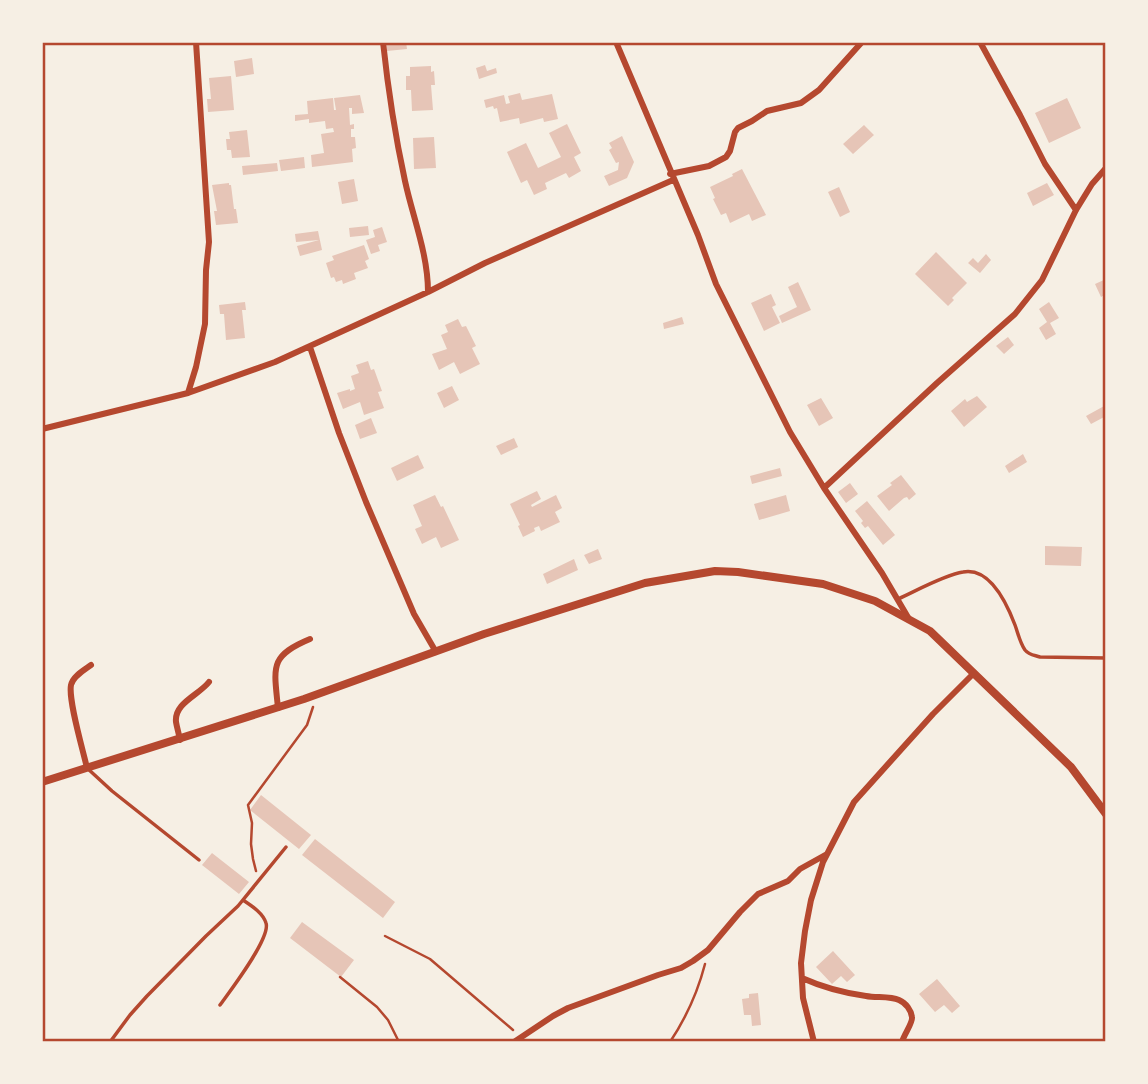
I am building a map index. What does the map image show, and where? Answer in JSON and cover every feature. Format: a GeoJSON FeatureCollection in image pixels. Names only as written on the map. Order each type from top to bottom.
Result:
{"type":"FeatureCollection","features":[{"type":"Feature","properties":{"kind":"street"},"geometry":{"type":"LineString","coordinates":[[188,393],[205,324],[209,242],[197,42]]}},
{"type":"Feature","properties":{"kind":"street"},"geometry":{"type":"LineString","coordinates":[[383,42],[390,102],[405,183],[426,266],[428,292]]}},
{"type":"Feature","properties":{"kind":"street"},"geometry":{"type":"LineString","coordinates":[[616,42],[716,284],[790,432],[909,619]]}},
{"type":"Feature","properties":{"kind":"street"},"geometry":{"type":"LineString","coordinates":[[42,429],[188,393],[245,374],[310,347],[672,177],[726,158],[738,128],[767,111],[801,103],[819,90],[862,42]]}},
{"type":"Feature","properties":{"kind":"street"},"geometry":{"type":"LineString","coordinates":[[980,42],[1045,164],[1076,210]]}},
{"type":"Feature","properties":{"kind":"street"},"geometry":{"type":"LineString","coordinates":[[824,488],[1015,314],[1042,280],[1082,198],[1106,168]]}},
{"type":"Feature","properties":{"kind":"street"},"geometry":{"type":"LineString","coordinates":[[310,347],[366,502],[414,614],[436,652]]}},
{"type":"Feature","properties":{"kind":"street"},"geometry":{"type":"LineString","coordinates":[[42,782],[278,708],[484,634],[646,583],[715,572],[738,572],[823,584],[876,601],[930,631],[1071,767],[1106,814]]}},
{"type":"Feature","properties":{"kind":"street"},"geometry":{"type":"LineString","coordinates":[[278,708],[275,682],[277,661],[293,646],[310,639]]}},
{"type":"Feature","properties":{"kind":"street"},"geometry":{"type":"LineString","coordinates":[[87,768],[71,698],[71,683],[91,665]]}},
{"type":"Feature","properties":{"kind":"street"},"geometry":{"type":"LineString","coordinates":[[814,1042],[803,998],[801,963],[811,900],[827,854],[854,802],[974,673]]}},
{"type":"Feature","properties":{"kind":"street"},"geometry":{"type":"LineString","coordinates":[[180,740],[177,712],[209,682]]}},
{"type":"Feature","properties":{"kind":"street"},"geometry":{"type":"LineString","coordinates":[[514,1042],[524,1040],[568,1008],[681,968],[708,950],[758,894],[788,881],[800,869],[827,854]]}},
{"type":"Feature","properties":{"kind":"street"},"geometry":{"type":"LineString","coordinates":[[802,978],[820,986],[902,1001],[912,1016],[912,1023],[902,1042]]}},
{"type":"Feature","properties":{"kind":"lane"},"geometry":{"type":"LineString","coordinates":[[898,599],[960,572],[980,573],[999,595],[1025,650],[1030,654],[1040,657],[1106,658]]}},
{"type":"Feature","properties":{"kind":"lane"},"geometry":{"type":"LineString","coordinates":[[87,768],[199,860]]}},
{"type":"Feature","properties":{"kind":"lane"},"geometry":{"type":"LineString","coordinates":[[110,1042],[147,996],[243,900],[286,847]]}},
{"type":"Feature","properties":{"kind":"lane"},"geometry":{"type":"LineString","coordinates":[[220,1005],[258,950],[267,930],[262,915],[243,900]]}},
{"type":"Feature","properties":{"kind":"path"},"geometry":{"type":"LineString","coordinates":[[260,881],[253,859],[252,823],[248,805],[307,725],[316,695]]}},
{"type":"Feature","properties":{"kind":"path"},"geometry":{"type":"LineString","coordinates":[[386,936],[430,959],[524,1040]]}},
{"type":"Feature","properties":{"kind":"path"},"geometry":{"type":"LineString","coordinates":[[670,1042],[682,1024],[705,965],[708,950]]}},
{"type":"Feature","properties":{"kind":"path"},"geometry":{"type":"LineString","coordinates":[[340,977],[377,1007],[388,1020],[399,1042]]}},
{"type":"Feature","properties":{"kind":"building"},"geometry":{"type":"Polygon","coordinates":[[[386,42],[406,42],[407,49],[387,51],[386,42]]]}},
{"type":"Feature","properties":{"kind":"building"},"geometry":{"type":"Polygon","coordinates":[[[252,58],[254,74],[236,77],[234,61],[252,58]]]}},
{"type":"Feature","properties":{"kind":"building"},"geometry":{"type":"Polygon","coordinates":[[[485,65],[487,71],[496,68],[497,73],[479,79],[476,68],[485,65]]]}},
{"type":"Feature","properties":{"kind":"building"},"geometry":{"type":"Polygon","coordinates":[[[431,66],[435,85],[431,85],[433,110],[412,111],[411,90],[406,90],[406,76],[410,76],[410,67],[431,66]]]}},
{"type":"Feature","properties":{"kind":"building"},"geometry":{"type":"Polygon","coordinates":[[[231,76],[234,110],[208,112],[207,99],[211,99],[209,78],[231,76]]]}},
{"type":"Feature","properties":{"kind":"building"},"geometry":{"type":"Polygon","coordinates":[[[520,93],[522,100],[552,94],[558,119],[544,122],[543,118],[520,124],[519,118],[500,122],[497,108],[486,108],[484,100],[504,95],[506,104],[510,103],[508,96],[520,93]]]}},
{"type":"Feature","properties":{"kind":"building"},"geometry":{"type":"Polygon","coordinates":[[[360,95],[364,113],[352,114],[352,108],[349,108],[350,125],[354,124],[351,137],[355,137],[356,148],[352,149],[353,162],[312,167],[311,155],[324,153],[321,134],[334,132],[333,128],[326,129],[325,121],[295,121],[295,115],[308,114],[307,101],[333,98],[336,110],[334,98],[360,95]]]}},
{"type":"Feature","properties":{"kind":"building"},"geometry":{"type":"Polygon","coordinates":[[[1067,98],[1081,128],[1049,143],[1035,113],[1067,98]]]}},
{"type":"Feature","properties":{"kind":"building"},"geometry":{"type":"Polygon","coordinates":[[[567,124],[581,153],[574,157],[581,171],[569,178],[566,173],[545,183],[547,189],[534,195],[527,180],[521,183],[507,152],[526,143],[538,168],[561,157],[549,133],[567,124]]]}},
{"type":"Feature","properties":{"kind":"building"},"geometry":{"type":"Polygon","coordinates":[[[864,125],[874,135],[853,154],[843,144],[864,125]]]}},
{"type":"Feature","properties":{"kind":"building"},"geometry":{"type":"Polygon","coordinates":[[[247,130],[250,157],[232,158],[231,150],[227,150],[226,139],[230,139],[229,132],[247,130]]]}},
{"type":"Feature","properties":{"kind":"building"},"geometry":{"type":"Polygon","coordinates":[[[622,136],[634,162],[627,178],[609,186],[604,176],[618,170],[619,162],[616,163],[609,150],[612,148],[609,143],[622,136]]]}},
{"type":"Feature","properties":{"kind":"building"},"geometry":{"type":"Polygon","coordinates":[[[434,137],[436,168],[414,169],[413,138],[434,137]]]}},
{"type":"Feature","properties":{"kind":"building"},"geometry":{"type":"Polygon","coordinates":[[[304,157],[305,168],[281,171],[279,160],[304,157]]]}},
{"type":"Feature","properties":{"kind":"building"},"geometry":{"type":"Polygon","coordinates":[[[277,163],[278,171],[243,175],[242,166],[277,163]]]}},
{"type":"Feature","properties":{"kind":"building"},"geometry":{"type":"Polygon","coordinates":[[[742,169],[766,215],[752,221],[749,214],[730,223],[726,213],[721,215],[710,187],[742,169]]]}},
{"type":"Feature","properties":{"kind":"building"},"geometry":{"type":"Polygon","coordinates":[[[354,179],[358,201],[342,204],[338,182],[354,179]]]}},
{"type":"Feature","properties":{"kind":"building"},"geometry":{"type":"Polygon","coordinates":[[[229,183],[238,223],[216,225],[214,211],[217,211],[212,185],[229,183]]]}},
{"type":"Feature","properties":{"kind":"building"},"geometry":{"type":"Polygon","coordinates":[[[1047,183],[1054,195],[1033,206],[1027,193],[1047,183]]]}},
{"type":"Feature","properties":{"kind":"building"},"geometry":{"type":"Polygon","coordinates":[[[839,187],[850,212],[840,217],[828,192],[839,187]]]}},
{"type":"Feature","properties":{"kind":"building"},"geometry":{"type":"Polygon","coordinates":[[[368,226],[369,235],[350,237],[349,228],[368,226]]]}},
{"type":"Feature","properties":{"kind":"building"},"geometry":{"type":"Polygon","coordinates":[[[382,227],[387,242],[378,245],[380,251],[371,254],[366,240],[375,237],[373,230],[382,227]]]}},
{"type":"Feature","properties":{"kind":"building"},"geometry":{"type":"Polygon","coordinates":[[[318,231],[322,250],[300,256],[297,246],[319,240],[296,242],[295,234],[318,231]]]}},
{"type":"Feature","properties":{"kind":"building"},"geometry":{"type":"Polygon","coordinates":[[[364,245],[369,259],[365,261],[368,268],[354,273],[356,279],[343,284],[342,280],[336,282],[334,277],[331,278],[326,263],[334,260],[332,256],[364,245]]]}},
{"type":"Feature","properties":{"kind":"building"},"geometry":{"type":"Polygon","coordinates":[[[936,252],[967,283],[948,306],[915,274],[936,252]]]}},
{"type":"Feature","properties":{"kind":"building"},"geometry":{"type":"Polygon","coordinates":[[[986,254],[991,260],[980,273],[968,263],[973,258],[978,263],[986,254]]]}},
{"type":"Feature","properties":{"kind":"building"},"geometry":{"type":"Polygon","coordinates":[[[1106,279],[1106,294],[1101,297],[1095,284],[1106,279]]]}},
{"type":"Feature","properties":{"kind":"building"},"geometry":{"type":"Polygon","coordinates":[[[798,282],[811,310],[782,323],[779,316],[797,307],[788,287],[798,282]]]}},
{"type":"Feature","properties":{"kind":"building"},"geometry":{"type":"Polygon","coordinates":[[[771,294],[776,305],[772,307],[780,323],[764,331],[751,303],[771,294]]]}},
{"type":"Feature","properties":{"kind":"building"},"geometry":{"type":"Polygon","coordinates":[[[245,302],[246,310],[242,310],[245,338],[226,340],[224,314],[220,314],[219,305],[245,302]]]}},
{"type":"Feature","properties":{"kind":"building"},"geometry":{"type":"Polygon","coordinates":[[[1049,302],[1059,318],[1050,323],[1056,334],[1046,340],[1039,328],[1047,322],[1039,309],[1049,302]]]}},
{"type":"Feature","properties":{"kind":"building"},"geometry":{"type":"Polygon","coordinates":[[[682,317],[684,324],[664,329],[663,323],[682,317]]]}},
{"type":"Feature","properties":{"kind":"building"},"geometry":{"type":"Polygon","coordinates":[[[458,319],[462,327],[466,326],[476,346],[472,348],[480,364],[460,374],[454,362],[439,370],[432,354],[447,349],[441,335],[448,332],[445,325],[458,319]]]}},
{"type":"Feature","properties":{"kind":"building"},"geometry":{"type":"Polygon","coordinates":[[[1008,337],[1014,345],[1004,354],[996,346],[1008,337]]]}},
{"type":"Feature","properties":{"kind":"building"},"geometry":{"type":"Polygon","coordinates":[[[368,361],[382,391],[378,392],[384,408],[364,415],[360,402],[343,409],[337,393],[355,389],[351,376],[359,373],[356,365],[368,361]]]}},
{"type":"Feature","properties":{"kind":"building"},"geometry":{"type":"Polygon","coordinates":[[[452,386],[459,400],[444,408],[437,393],[452,386]]]}},
{"type":"Feature","properties":{"kind":"building"},"geometry":{"type":"Polygon","coordinates":[[[977,396],[987,407],[964,427],[951,411],[965,399],[967,402],[977,396]]]}},
{"type":"Feature","properties":{"kind":"building"},"geometry":{"type":"Polygon","coordinates":[[[821,398],[833,418],[819,426],[807,405],[821,398]]]}},
{"type":"Feature","properties":{"kind":"building"},"geometry":{"type":"Polygon","coordinates":[[[1106,405],[1106,416],[1091,424],[1086,416],[1106,405]]]}},
{"type":"Feature","properties":{"kind":"building"},"geometry":{"type":"Polygon","coordinates":[[[371,418],[377,433],[360,439],[355,425],[371,418]]]}},
{"type":"Feature","properties":{"kind":"building"},"geometry":{"type":"Polygon","coordinates":[[[514,438],[518,447],[501,455],[496,446],[514,438]]]}},
{"type":"Feature","properties":{"kind":"building"},"geometry":{"type":"Polygon","coordinates":[[[1023,454],[1027,462],[1009,473],[1005,466],[1023,454]]]}},
{"type":"Feature","properties":{"kind":"building"},"geometry":{"type":"Polygon","coordinates":[[[418,455],[424,468],[397,481],[391,468],[418,455]]]}},
{"type":"Feature","properties":{"kind":"building"},"geometry":{"type":"Polygon","coordinates":[[[780,468],[782,476],[752,484],[750,476],[780,468]]]}},
{"type":"Feature","properties":{"kind":"building"},"geometry":{"type":"Polygon","coordinates":[[[901,475],[916,494],[909,500],[904,498],[889,511],[877,496],[901,475]]]}},
{"type":"Feature","properties":{"kind":"building"},"geometry":{"type":"Polygon","coordinates":[[[850,483],[858,494],[846,503],[838,492],[850,483]]]}},
{"type":"Feature","properties":{"kind":"building"},"geometry":{"type":"Polygon","coordinates":[[[537,491],[541,499],[531,505],[532,507],[556,495],[562,508],[555,512],[560,522],[541,531],[539,526],[534,528],[535,531],[523,537],[510,504],[537,491]]]}},
{"type":"Feature","properties":{"kind":"building"},"geometry":{"type":"Polygon","coordinates":[[[435,495],[459,540],[441,548],[436,537],[422,544],[415,529],[422,526],[413,505],[435,495]]]}},
{"type":"Feature","properties":{"kind":"building"},"geometry":{"type":"Polygon","coordinates":[[[786,495],[790,511],[759,520],[754,504],[786,495]]]}},
{"type":"Feature","properties":{"kind":"building"},"geometry":{"type":"Polygon","coordinates":[[[867,501],[895,535],[883,545],[868,526],[865,528],[855,511],[867,501]]]}},
{"type":"Feature","properties":{"kind":"building"},"geometry":{"type":"Polygon","coordinates":[[[1045,546],[1082,547],[1081,566],[1045,565],[1045,546]]]}},
{"type":"Feature","properties":{"kind":"building"},"geometry":{"type":"Polygon","coordinates":[[[598,549],[602,559],[589,564],[584,555],[598,549]]]}},
{"type":"Feature","properties":{"kind":"building"},"geometry":{"type":"Polygon","coordinates":[[[574,559],[578,570],[547,584],[543,574],[574,559]]]}},
{"type":"Feature","properties":{"kind":"building"},"geometry":{"type":"Polygon","coordinates":[[[261,795],[311,835],[299,849],[250,810],[261,795]]]}},
{"type":"Feature","properties":{"kind":"building"},"geometry":{"type":"Polygon","coordinates":[[[315,839],[395,902],[383,918],[302,855],[315,839]]]}},
{"type":"Feature","properties":{"kind":"building"},"geometry":{"type":"Polygon","coordinates":[[[212,853],[249,882],[239,894],[202,865],[212,853]]]}},
{"type":"Feature","properties":{"kind":"building"},"geometry":{"type":"Polygon","coordinates":[[[302,922],[354,960],[341,977],[290,938],[302,922]]]}},
{"type":"Feature","properties":{"kind":"building"},"geometry":{"type":"Polygon","coordinates":[[[833,951],[855,975],[847,982],[841,976],[832,984],[816,967],[833,951]]]}},
{"type":"Feature","properties":{"kind":"building"},"geometry":{"type":"Polygon","coordinates":[[[937,979],[960,1006],[952,1013],[944,1005],[935,1012],[919,994],[937,979]]]}},
{"type":"Feature","properties":{"kind":"building"},"geometry":{"type":"Polygon","coordinates":[[[758,993],[761,1025],[752,1026],[751,1015],[744,1015],[742,999],[749,998],[749,994],[758,993]]]}}]}
